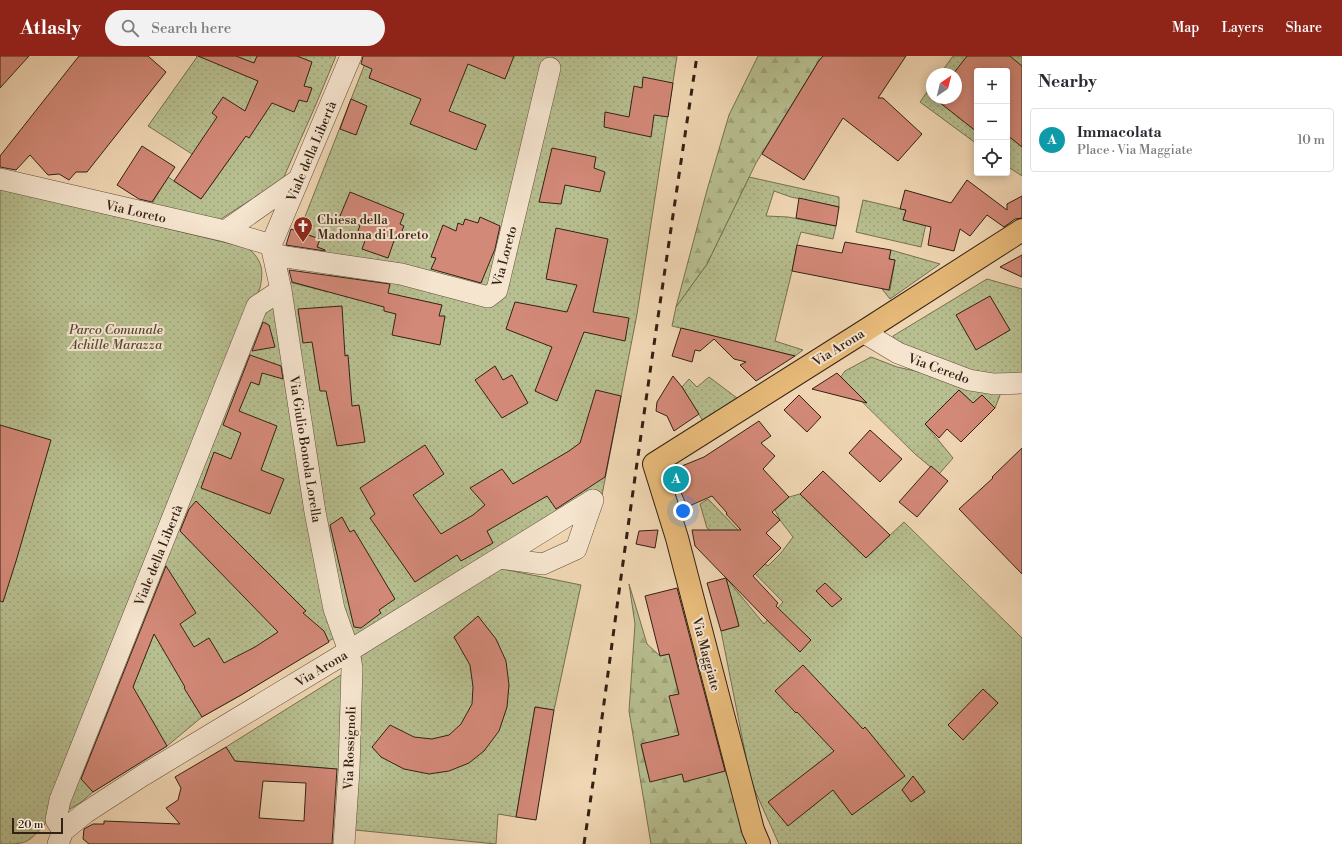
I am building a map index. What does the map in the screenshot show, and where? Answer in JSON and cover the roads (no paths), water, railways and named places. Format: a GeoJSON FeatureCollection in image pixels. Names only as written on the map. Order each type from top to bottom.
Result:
{"type":"FeatureCollection","features":[{"type":"Feature","properties":{"kind":"main road","name":"Via Arona"},"geometry":{"type":"LineString","coordinates":[[654,464],[1022,230]]}},
{"type":"Feature","properties":{"kind":"main road","name":"Via Maggiate"},"geometry":{"type":"LineString","coordinates":[[654,464],[677,538],[753,830],[759,844]]}},
{"type":"Feature","properties":{"kind":"street","name":"Viale della Libertà"},"geometry":{"type":"LineString","coordinates":[[273,250],[298,180],[352,56]]}},
{"type":"Feature","properties":{"kind":"street","name":"Via Loreto"},"geometry":{"type":"LineString","coordinates":[[0,179],[225,231],[273,250],[286,257],[401,274],[488,297],[497,290],[550,68]]}},
{"type":"Feature","properties":{"kind":"street"},"geometry":{"type":"LineString","coordinates":[[225,231],[298,180]]}},
{"type":"Feature","properties":{"kind":"street","name":"Via Giulio Bonola Lorella"},"geometry":{"type":"LineString","coordinates":[[273,250],[315,512],[334,609],[349,651]]}},
{"type":"Feature","properties":{"kind":"street","name":"Viale della Libertà"},"geometry":{"type":"LineString","coordinates":[[61,837],[56,820],[60,800],[257,306],[280,290]]}},
{"type":"Feature","properties":{"kind":"street","name":"Via Ceredo"},"geometry":{"type":"LineString","coordinates":[[863,332],[898,354],[969,380],[994,384],[1022,383]]}},
{"type":"Feature","properties":{"kind":"street","name":"Via Arona"},"geometry":{"type":"LineString","coordinates":[[61,837],[85,813],[142,776],[349,651],[499,558],[593,500],[576,549],[543,564],[499,558]]}},
{"type":"Feature","properties":{"kind":"street","name":"Via Rossignoli"},"geometry":{"type":"LineString","coordinates":[[344,844],[349,770],[352,668],[349,651]]}},
{"type":"Feature","properties":{"kind":"railway"},"geometry":{"type":"LineString","coordinates":[[584,844],[622,567],[697,56]]}},
{"type":"Feature","properties":{"kind":"place","name":"Chiesa della Madonna di Loreto"},"geometry":{"type":"Point","coordinates":[303,243]}},
{"type":"Feature","properties":{"kind":"place","name":"Immacolata"},"geometry":{"type":"Point","coordinates":[676,479]}},
{"type":"Feature","properties":{"kind":"park label","name":"Parco Comunale Achille Marazza"},"geometry":{"type":"Point","coordinates":[116,336]}}]}
